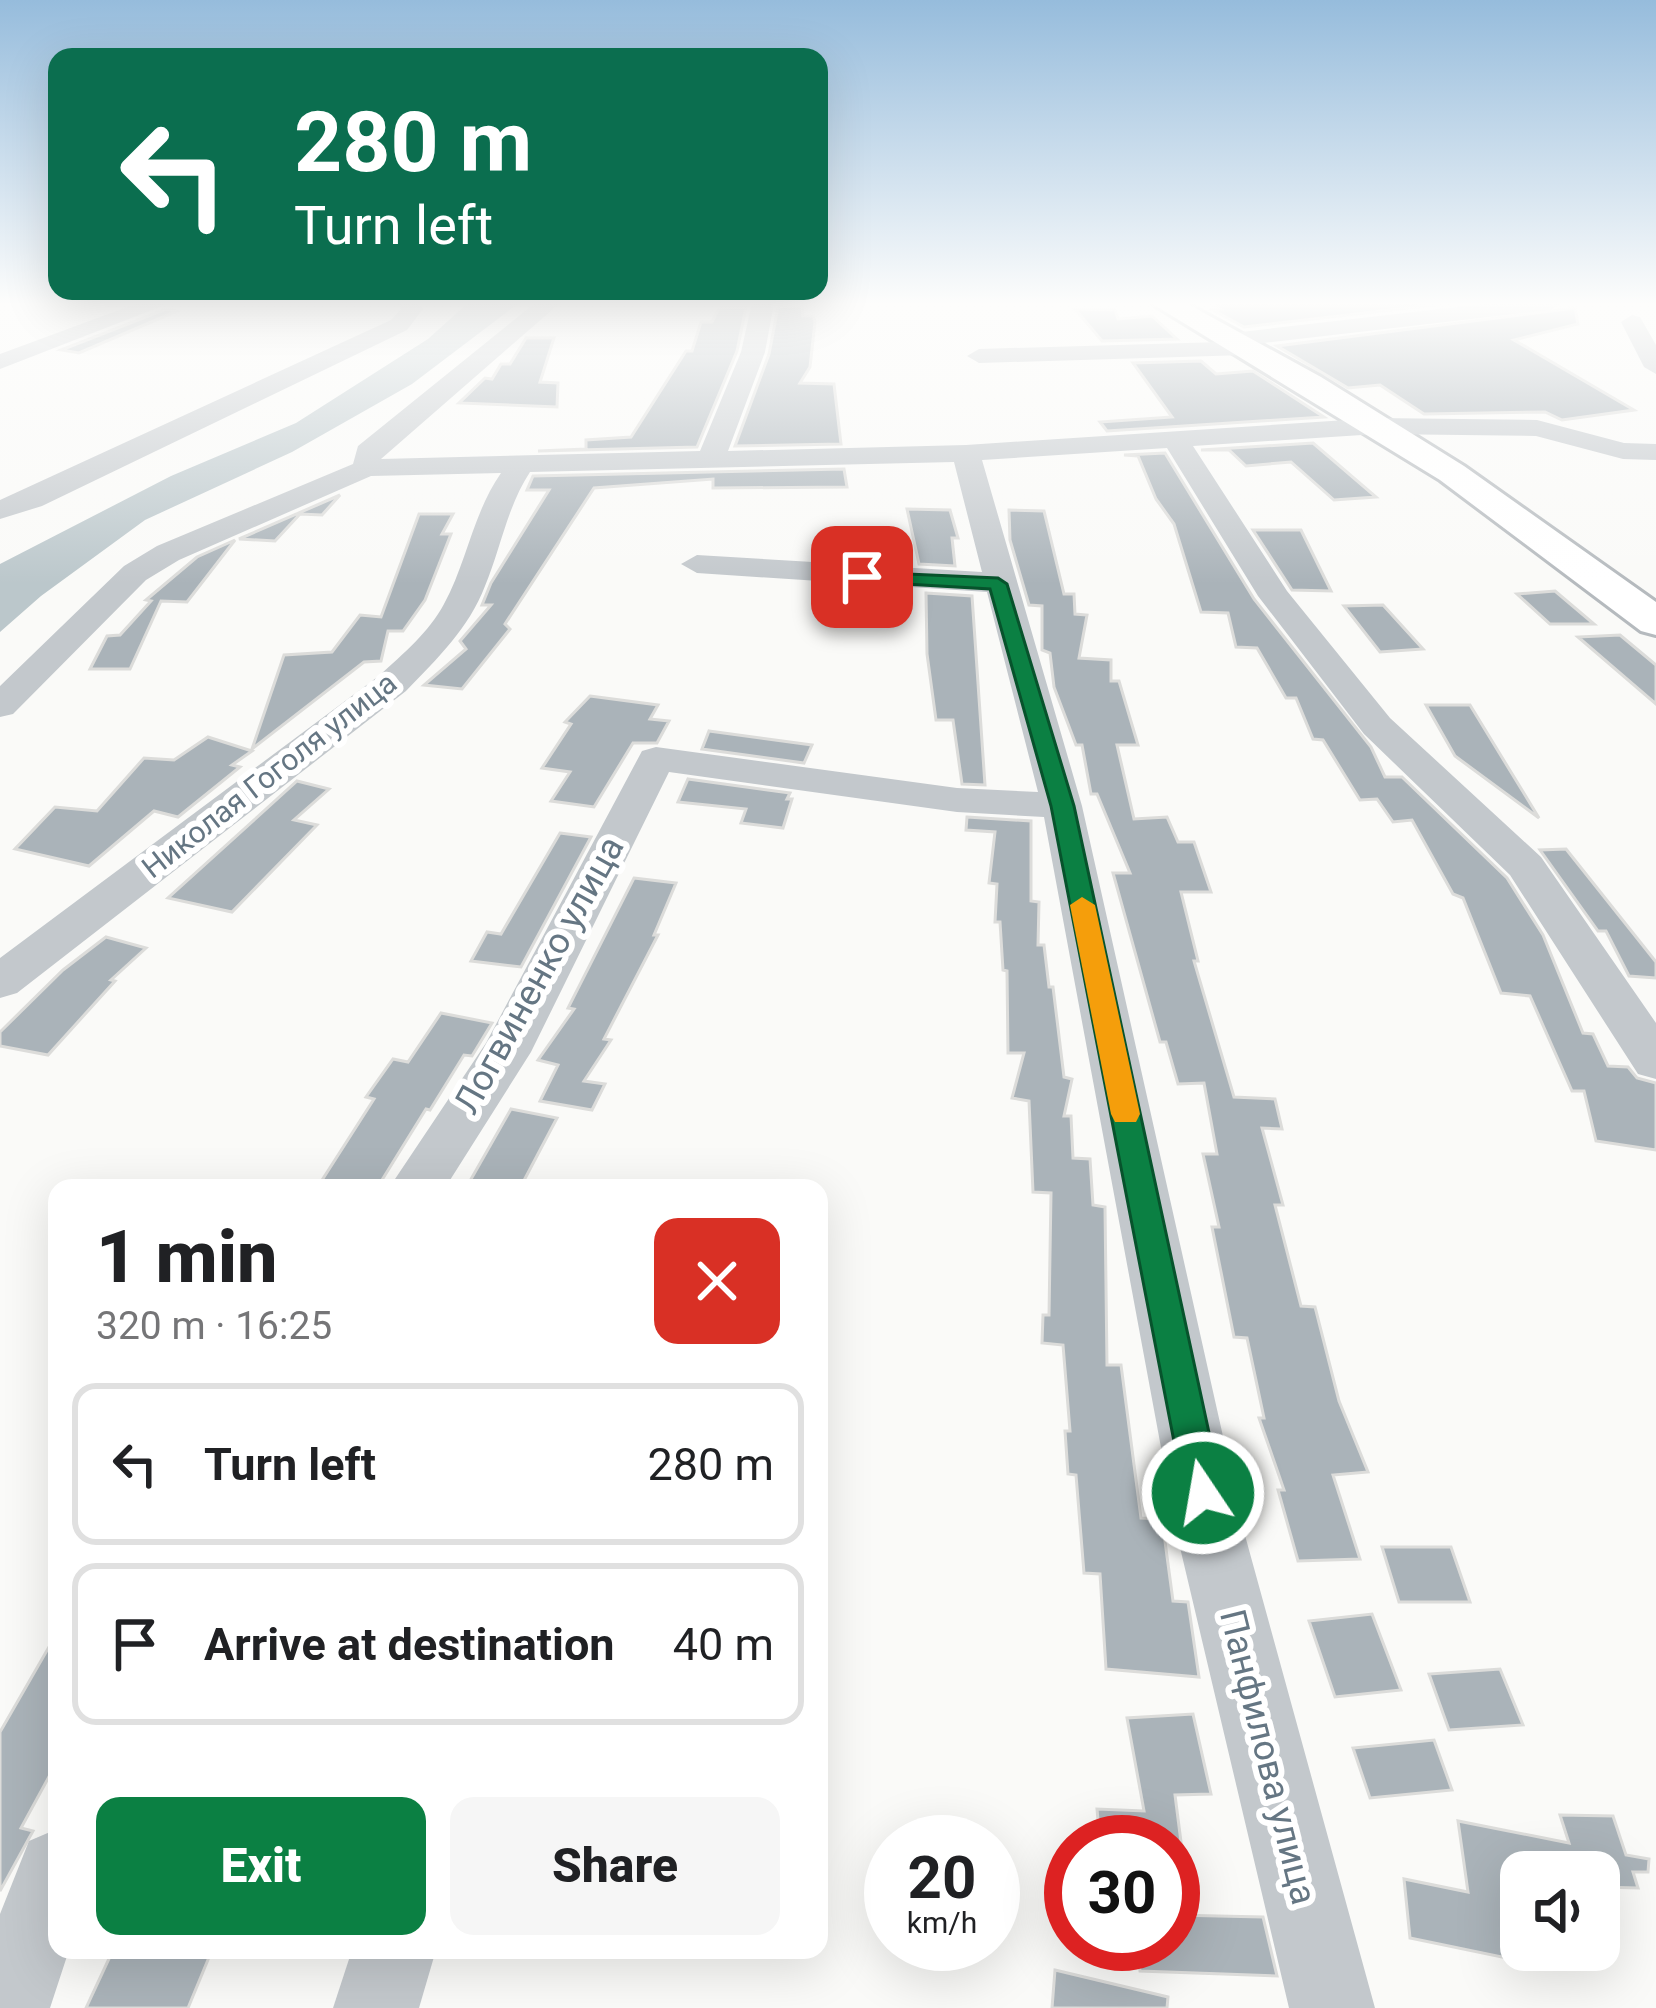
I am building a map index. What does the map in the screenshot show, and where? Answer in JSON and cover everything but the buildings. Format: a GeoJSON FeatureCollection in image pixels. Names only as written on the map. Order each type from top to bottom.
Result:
{"type":"FeatureCollection","features":[{"type":"Feature","properties":{"kind":"main road"},"geometry":{"type":"LineString","coordinates":[[1328,397],[1507,512],[1656,622]]}},
{"type":"Feature","properties":{"kind":"street"},"geometry":{"type":"LineString","coordinates":[[0,510],[32,500],[249,397]]}},
{"type":"Feature","properties":{"kind":"street"},"geometry":{"type":"LineString","coordinates":[[367,468],[368,452],[435,397]]}},
{"type":"Feature","properties":{"kind":"street"},"geometry":{"type":"LineString","coordinates":[[712,459],[736,397]]}},
{"type":"Feature","properties":{"kind":"street"},"geometry":{"type":"LineString","coordinates":[[0,706],[135,572],[168,553],[367,468],[966,453],[1377,426],[1537,428],[1623,451],[1656,452]]}},
{"type":"Feature","properties":{"kind":"street"},"geometry":{"type":"LineString","coordinates":[[1177,442],[1274,596],[1377,726],[1526,866],[1656,1061]]}},
{"type":"Feature","properties":{"kind":"street","name":"Панфилова улица"},"geometry":{"type":"LineString","coordinates":[[966,453],[1062,806],[1212,1539],[1332,2008]]}},
{"type":"Feature","properties":{"kind":"street","name":"Николая Гоголя улица"},"geometry":{"type":"LineString","coordinates":[[0,982],[393,683],[438,637],[461,604],[502,488],[521,465]]}},
{"type":"Feature","properties":{"kind":"street"},"geometry":{"type":"LineString","coordinates":[[697,564],[998,584]]}},
{"type":"Feature","properties":{"kind":"street","name":"Логвиненко улица"},"geometry":{"type":"LineString","coordinates":[[422,1179],[506,1052],[656,759],[957,800],[1062,806]]}},
{"type":"Feature","properties":{"kind":"street"},"geometry":{"type":"LineString","coordinates":[[8,2008],[48,1895]]}},
{"type":"Feature","properties":{"kind":"street"},"geometry":{"type":"LineString","coordinates":[[376,2008],[391,1959]]}},
{"type":"Feature","properties":{"kind":"shaded area"},"geometry":{"type":"Polygon","coordinates":[[[337,397],[390,397],[292,452],[145,520],[0,632],[0,564],[171,476],[296,423],[337,397]]]}},
{"type":"Feature","properties":{"kind":"slow traffic"},"geometry":{"type":"LineString","coordinates":[[1082,905],[1125,1114]]}},
{"type":"Feature","properties":{"kind":"route"},"geometry":{"type":"LineString","coordinates":[[862,577],[998,584],[1062,806],[1203,1493]]}}]}
